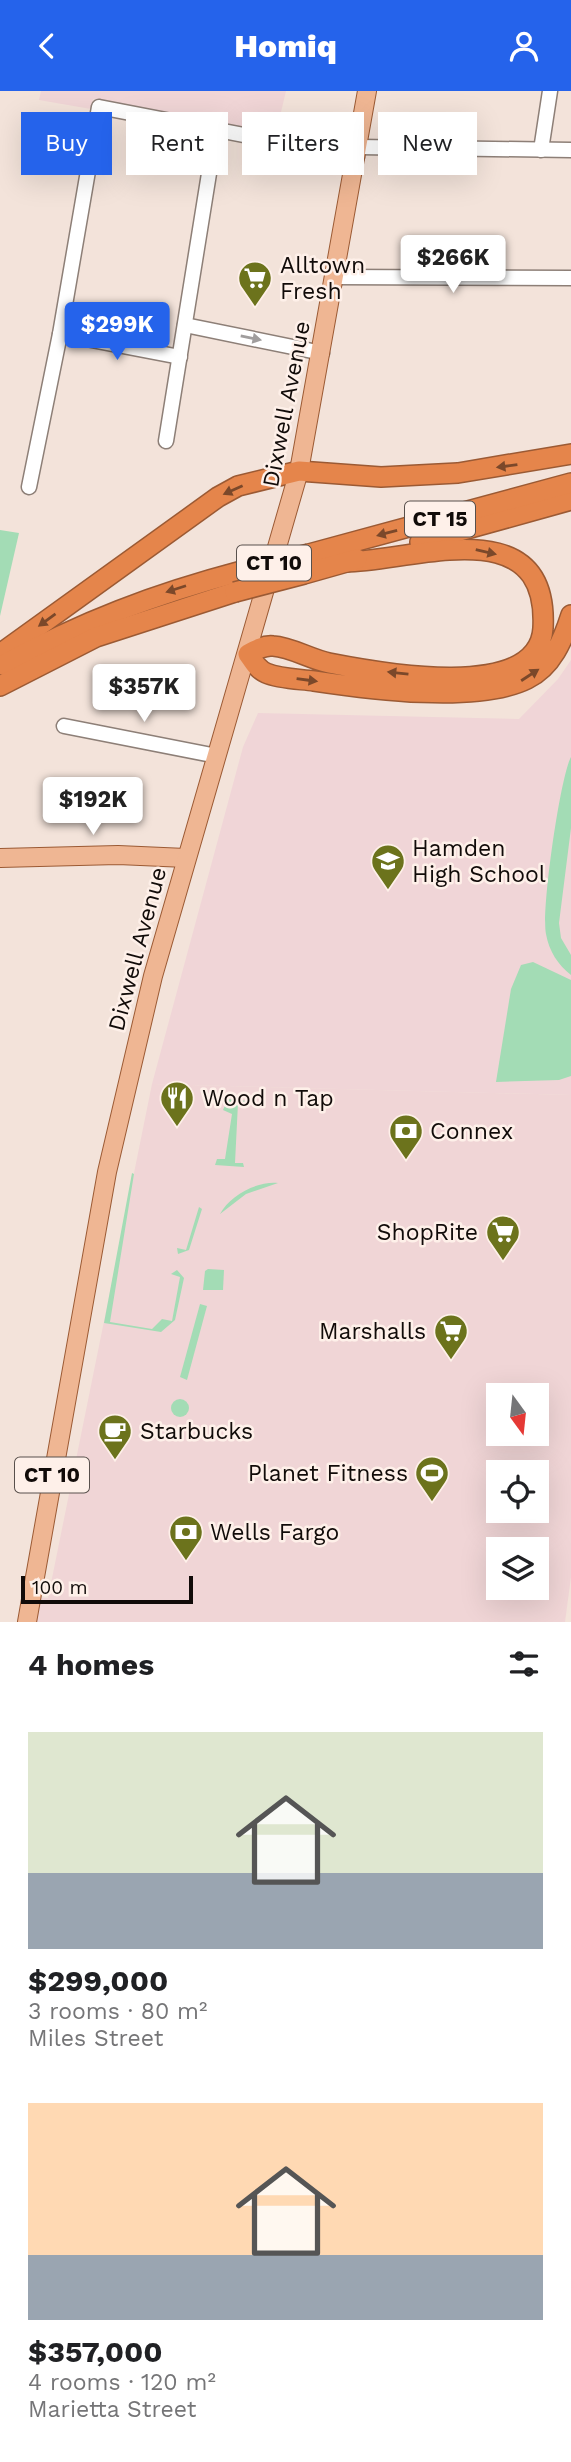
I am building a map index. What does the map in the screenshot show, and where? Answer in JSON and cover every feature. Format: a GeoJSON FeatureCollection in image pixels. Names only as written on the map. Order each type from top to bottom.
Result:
{"type":"FeatureCollection","features":[{"type":"Feature","properties":{"kind":"highway"},"geometry":{"type":"LineString","coordinates":[[0,653],[218,497],[238,487],[299,471],[381,477],[458,473],[571,454]]}},
{"type":"Feature","properties":{"kind":"highway","name":"CT 15"},"geometry":{"type":"LineString","coordinates":[[0,666],[62,632],[122,607],[242,571],[571,483]]}},
{"type":"Feature","properties":{"kind":"highway","name":"CT 15"},"geometry":{"type":"LineString","coordinates":[[0,687],[96,637],[236,592],[571,500]]}},
{"type":"Feature","properties":{"kind":"highway"},"geometry":{"type":"LineString","coordinates":[[346,562],[374,562],[445,548],[481,549],[512,559],[533,577],[544,603],[543,633],[530,656],[508,671],[476,677],[374,671],[326,662],[272,646],[248,654],[256,666],[267,673],[319,682],[408,691],[503,688],[528,679],[550,661],[564,636],[571,615]]}},
{"type":"Feature","properties":{"kind":"main road","name":"Dixwell Avenue"},"geometry":{"type":"LineString","coordinates":[[364,112],[367,91]]}},
{"type":"Feature","properties":{"kind":"main road","name":"Dixwell Avenue"},"geometry":{"type":"LineString","coordinates":[[27,1622],[107,1172],[153,976],[299,471],[354,175]]}},
{"type":"Feature","properties":{"kind":"main road"},"geometry":{"type":"LineString","coordinates":[[0,858],[118,855],[186,858]]}},
{"type":"Feature","properties":{"kind":"street"},"geometry":{"type":"LineString","coordinates":[[541,150],[550,91]]}},
{"type":"Feature","properties":{"kind":"street"},"geometry":{"type":"LineString","coordinates":[[29,487],[60,334],[99,107],[126,112]]}},
{"type":"Feature","properties":{"kind":"street"},"geometry":{"type":"LineString","coordinates":[[364,152],[571,150]]}},
{"type":"Feature","properties":{"kind":"street"},"geometry":{"type":"LineString","coordinates":[[166,442],[209,175]]}},
{"type":"Feature","properties":{"kind":"street"},"geometry":{"type":"LineString","coordinates":[[335,277],[571,278]]}},
{"type":"Feature","properties":{"kind":"street"},"geometry":{"type":"LineString","coordinates":[[185,325],[322,353]]}},
{"type":"Feature","properties":{"kind":"street"},"geometry":{"type":"LineString","coordinates":[[60,334],[180,357]]}},
{"type":"Feature","properties":{"kind":"street"},"geometry":{"type":"LineString","coordinates":[[64,726],[217,756]]}},
{"type":"Feature","properties":{"kind":"shaded area"},"geometry":{"type":"Polygon","coordinates":[[[41,91],[286,91],[281,112],[242,112],[242,127],[228,124],[228,112],[163,112],[93,99],[91,109],[39,100],[41,91]]]}},
{"type":"Feature","properties":{"kind":"shaded area","name":"Hamden High School"},"geometry":{"type":"Polygon","coordinates":[[[571,660],[571,1095],[152,1084],[243,747],[258,713],[519,719],[558,679],[571,660]]]}},
{"type":"Feature","properties":{"kind":"shaded area"},"geometry":{"type":"Polygon","coordinates":[[[152,1084],[571,1095],[571,1577],[565,1622],[29,1622],[31,1597],[48,1598],[152,1084]]]}},
{"type":"Feature","properties":{"kind":"green space"},"geometry":{"type":"Polygon","coordinates":[[[0,530],[19,533],[0,616],[0,530]]]}},
{"type":"Feature","properties":{"kind":"green space"},"geometry":{"type":"Polygon","coordinates":[[[571,757],[571,828],[559,923],[561,938],[571,955],[571,975],[552,952],[547,940],[545,921],[557,816],[571,757]]]}},
{"type":"Feature","properties":{"kind":"green space"},"geometry":{"type":"Polygon","coordinates":[[[533,962],[571,980],[571,1076],[559,1080],[496,1082],[511,989],[521,965],[533,962]]]}},
{"type":"Feature","properties":{"kind":"green space"},"geometry":{"type":"Polygon","coordinates":[[[228,1099],[247,1101],[238,1103],[235,1163],[243,1163],[244,1167],[215,1165],[217,1159],[225,1159],[232,1114],[223,1110],[228,1099]]]}},
{"type":"Feature","properties":{"kind":"green space"},"geometry":{"type":"Polygon","coordinates":[[[132,1173],[134,1174],[110,1322],[152,1329],[162,1319],[172,1321],[180,1277],[171,1274],[177,1270],[184,1278],[175,1320],[161,1332],[104,1323],[132,1173]]]}},
{"type":"Feature","properties":{"kind":"green space"},"geometry":{"type":"Polygon","coordinates":[[[278,1183],[246,1194],[220,1214],[237,1195],[261,1184],[278,1183]]]}},
{"type":"Feature","properties":{"kind":"green space"},"geometry":{"type":"Polygon","coordinates":[[[199,1207],[202,1209],[189,1250],[178,1254],[177,1248],[186,1250],[199,1207]]]}},
{"type":"Feature","properties":{"kind":"green space"},"geometry":{"type":"Polygon","coordinates":[[[224,1270],[223,1290],[203,1290],[205,1271],[224,1270]]]}},
{"type":"Feature","properties":{"kind":"green space"},"geometry":{"type":"Polygon","coordinates":[[[200,1304],[207,1306],[187,1380],[180,1377],[200,1304]]]}},
{"type":"Feature","properties":{"kind":"green space"},"geometry":{"type":"Polygon","coordinates":[[[180,1399],[186,1402],[189,1408],[186,1414],[180,1417],[174,1414],[171,1408],[174,1402],[180,1399]]]}},
{"type":"Feature","properties":{"kind":"place","name":"Alltown Fresh"},"geometry":{"type":"Point","coordinates":[255,308]}},
{"type":"Feature","properties":{"kind":"place","name":"Hamden High School"},"geometry":{"type":"Point","coordinates":[388,891]}},
{"type":"Feature","properties":{"kind":"place","name":"Wood n Tap"},"geometry":{"type":"Point","coordinates":[177,1128]}},
{"type":"Feature","properties":{"kind":"place","name":"Connex"},"geometry":{"type":"Point","coordinates":[406,1161]}},
{"type":"Feature","properties":{"kind":"place","name":"ShopRite"},"geometry":{"type":"Point","coordinates":[503,1262]}},
{"type":"Feature","properties":{"kind":"place","name":"Marshalls"},"geometry":{"type":"Point","coordinates":[451,1361]}},
{"type":"Feature","properties":{"kind":"place","name":"Starbucks"},"geometry":{"type":"Point","coordinates":[115,1461]}},
{"type":"Feature","properties":{"kind":"place","name":"Planet Fitness"},"geometry":{"type":"Point","coordinates":[432,1503]}},
{"type":"Feature","properties":{"kind":"place","name":"Wells Fargo"},"geometry":{"type":"Point","coordinates":[186,1562]}}]}
